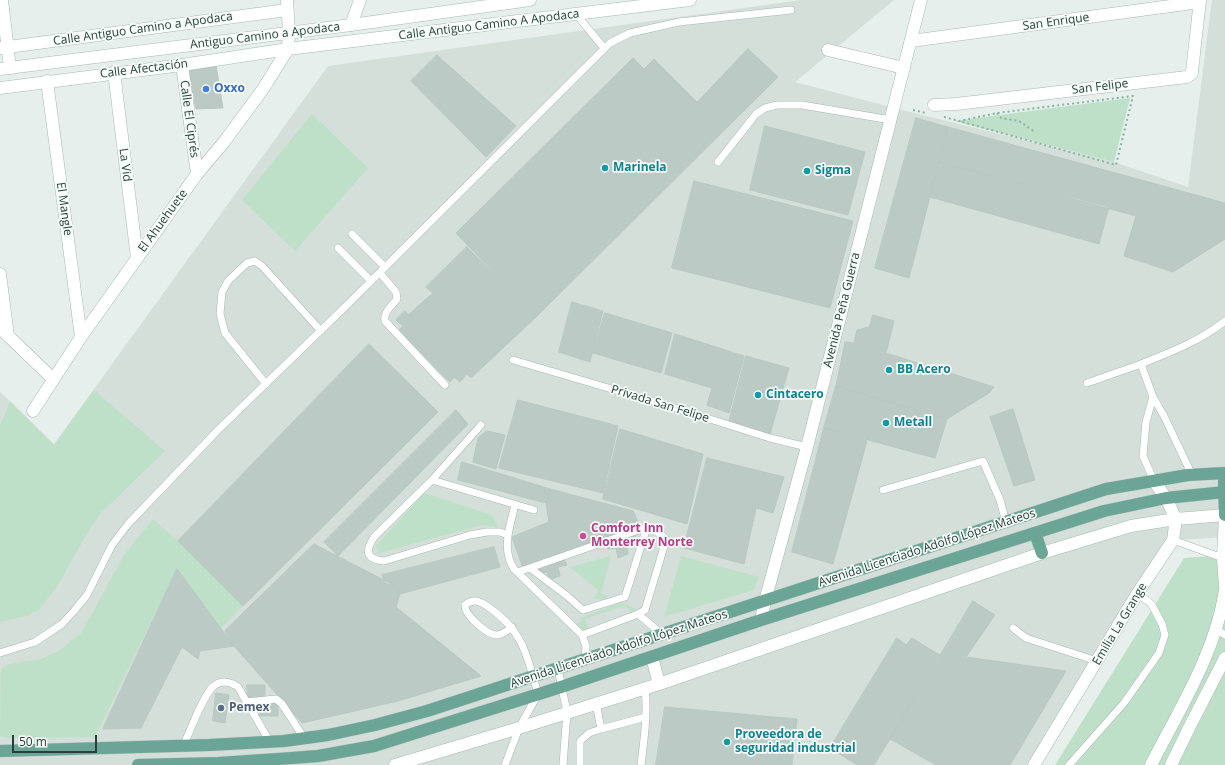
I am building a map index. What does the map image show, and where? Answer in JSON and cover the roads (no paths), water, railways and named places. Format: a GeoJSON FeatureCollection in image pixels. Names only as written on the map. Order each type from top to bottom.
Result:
{"type":"FeatureCollection","features":[{"type":"Feature","properties":{"kind":"main road","name":"Avenida Licenciado Adolfo López Mateos"},"geometry":{"type":"LineString","coordinates":[[0,751],[270,742],[328,735],[369,726],[427,711],[1106,489],[1192,475],[1225,473]]}},
{"type":"Feature","properties":{"kind":"main road","name":"Avenida Licenciado Adolfo López Mateos"},"geometry":{"type":"LineString","coordinates":[[138,765],[218,763],[278,759],[345,752],[374,746],[561,687],[761,620],[1104,511],[1225,488]]}},
{"type":"Feature","properties":{"kind":"main road"},"geometry":{"type":"LineString","coordinates":[[1225,488],[1225,515]]}},
{"type":"Feature","properties":{"kind":"main road"},"geometry":{"type":"LineString","coordinates":[[1035,533],[1042,553]]}},
{"type":"Feature","properties":{"kind":"street"},"geometry":{"type":"LineString","coordinates":[[2,0],[5,68]]}},
{"type":"Feature","properties":{"kind":"street"},"geometry":{"type":"LineString","coordinates":[[350,25],[360,0]]}},
{"type":"Feature","properties":{"kind":"street","name":"Antiguo Camino a Apodaca"},"geometry":{"type":"LineString","coordinates":[[5,68],[350,25],[530,0]]}},
{"type":"Feature","properties":{"kind":"street","name":"Calle Antiguo Camino A Apodaca"},"geometry":{"type":"LineString","coordinates":[[288,49],[690,0]]}},
{"type":"Feature","properties":{"kind":"street","name":"Avenida Peña Guerra"},"geometry":{"type":"LineString","coordinates":[[761,620],[807,447],[921,0]]}},
{"type":"Feature","properties":{"kind":"street","name":"San Enrique"},"geometry":{"type":"LineString","coordinates":[[911,41],[1200,1]]}},
{"type":"Feature","properties":{"kind":"street","name":"San Felipe"},"geometry":{"type":"LineString","coordinates":[[931,109],[956,104],[1187,77],[1192,73],[1200,1]]}},
{"type":"Feature","properties":{"kind":"street","name":"Calle Antiguo Camino a Apodaca"},"geometry":{"type":"LineString","coordinates":[[4,48],[287,5]]}},
{"type":"Feature","properties":{"kind":"street","name":"El Ahuehuete"},"geometry":{"type":"LineString","coordinates":[[33,411],[81,337],[197,174],[224,142],[259,94],[288,49],[289,32],[287,5]]}},
{"type":"Feature","properties":{"kind":"street","name":"Calle Afectación"},"geometry":{"type":"LineString","coordinates":[[0,88],[114,72],[182,65],[288,49]]}},
{"type":"Feature","properties":{"kind":"street"},"geometry":{"type":"LineString","coordinates":[[828,50],[904,68]]}},
{"type":"Feature","properties":{"kind":"street","name":"Calle El Ciprés"},"geometry":{"type":"LineString","coordinates":[[182,65],[197,174]]}},
{"type":"Feature","properties":{"kind":"street","name":"La Vid"},"geometry":{"type":"LineString","coordinates":[[114,72],[137,258]]}},
{"type":"Feature","properties":{"kind":"street","name":"El Mangle"},"geometry":{"type":"LineString","coordinates":[[47,81],[81,337]]}},
{"type":"Feature","properties":{"kind":"street"},"geometry":{"type":"LineString","coordinates":[[0,274],[4,332],[53,380]]}},
{"type":"Feature","properties":{"kind":"street"},"geometry":{"type":"LineString","coordinates":[[1154,481],[1166,498],[1176,519]]}},
{"type":"Feature","properties":{"kind":"street"},"geometry":{"type":"LineString","coordinates":[[395,765],[659,684],[1042,553],[1131,526],[1176,519],[1225,515],[1223,558],[1225,586]]}},
{"type":"Feature","properties":{"kind":"street","name":"Emilia La Grange"},"geometry":{"type":"LineString","coordinates":[[1034,765],[1137,594],[1173,540],[1176,519]]}},
{"type":"Feature","properties":{"kind":"street"},"geometry":{"type":"LineString","coordinates":[[1151,765],[1221,632],[1225,590]]}},
{"type":"Feature","properties":{"kind":"street"},"geometry":{"type":"LineString","coordinates":[[652,657],[659,684]]}},
{"type":"Feature","properties":{"kind":"street"},"geometry":{"type":"LineString","coordinates":[[1171,765],[1225,658]]}},
{"type":"Feature","properties":{"kind":"lane"},"geometry":{"type":"LineString","coordinates":[[0,653],[35,642],[62,624],[87,595],[112,545],[128,524],[218,430],[383,270],[604,48],[620,37],[645,29],[680,22],[791,10]]}},
{"type":"Feature","properties":{"kind":"lane"},"geometry":{"type":"LineString","coordinates":[[576,14],[604,48]]}},
{"type":"Feature","properties":{"kind":"lane"},"geometry":{"type":"LineString","coordinates":[[718,162],[756,114],[765,108],[777,105],[802,105],[890,120]]}},
{"type":"Feature","properties":{"kind":"lane"},"geometry":{"type":"LineString","coordinates":[[352,234],[383,270],[396,292],[397,299],[386,312],[384,317],[385,321],[445,385]]}},
{"type":"Feature","properties":{"kind":"lane"},"geometry":{"type":"LineString","coordinates":[[338,248],[371,281]]}},
{"type":"Feature","properties":{"kind":"lane"},"geometry":{"type":"LineString","coordinates":[[266,384],[225,333],[220,314],[222,292],[228,281],[247,263],[255,261],[262,266],[321,331]]}},
{"type":"Feature","properties":{"kind":"lane"},"geometry":{"type":"LineString","coordinates":[[1087,383],[1184,347],[1215,329],[1225,321]]}},
{"type":"Feature","properties":{"kind":"lane","name":"Privada San Felipe"},"geometry":{"type":"LineString","coordinates":[[513,360],[656,402],[770,438],[807,447]]}},
{"type":"Feature","properties":{"kind":"lane"},"geometry":{"type":"LineString","coordinates":[[1141,364],[1153,397],[1164,416],[1192,475]]}},
{"type":"Feature","properties":{"kind":"lane"},"geometry":{"type":"LineString","coordinates":[[1153,397],[1146,422],[1143,456],[1154,481]]}},
{"type":"Feature","properties":{"kind":"lane"},"geometry":{"type":"LineString","coordinates":[[481,425],[432,480],[375,536],[369,544],[368,551],[374,558],[384,561],[470,535],[487,532],[500,532],[508,535]]}},
{"type":"Feature","properties":{"kind":"lane"},"geometry":{"type":"LineString","coordinates":[[883,490],[983,461],[1000,500],[1006,522]]}},
{"type":"Feature","properties":{"kind":"lane"},"geometry":{"type":"LineString","coordinates":[[432,480],[534,510]]}},
{"type":"Feature","properties":{"kind":"lane"},"geometry":{"type":"LineString","coordinates":[[515,505],[508,535],[507,547],[511,564],[582,634],[586,646],[585,659]]}},
{"type":"Feature","properties":{"kind":"lane"},"geometry":{"type":"LineString","coordinates":[[518,572],[647,527],[661,534],[666,540],[651,588],[647,607],[643,612],[582,634]]}},
{"type":"Feature","properties":{"kind":"lane"},"geometry":{"type":"LineString","coordinates":[[530,568],[583,610],[625,596],[647,527]]}},
{"type":"Feature","properties":{"kind":"lane"},"geometry":{"type":"LineString","coordinates":[[1173,540],[1223,558]]}},
{"type":"Feature","properties":{"kind":"lane"},"geometry":{"type":"LineString","coordinates":[[1069,765],[1124,703],[1159,653],[1165,635],[1162,624],[1148,601],[1137,594]]}},
{"type":"Feature","properties":{"kind":"lane"},"geometry":{"type":"LineString","coordinates":[[505,765],[519,728],[538,694],[522,643],[512,627],[488,607],[475,600],[472,600],[465,605],[465,610],[472,620],[494,635],[500,635],[512,627]]}},
{"type":"Feature","properties":{"kind":"lane"},"geometry":{"type":"LineString","coordinates":[[638,614],[663,635]]}},
{"type":"Feature","properties":{"kind":"lane"},"geometry":{"type":"LineString","coordinates":[[1012,628],[1026,638],[1097,661]]}},
{"type":"Feature","properties":{"kind":"lane"},"geometry":{"type":"LineString","coordinates":[[558,668],[567,712],[563,765]]}},
{"type":"Feature","properties":{"kind":"lane"},"geometry":{"type":"LineString","coordinates":[[183,746],[211,688],[222,682],[234,684],[238,687],[270,742]]}},
{"type":"Feature","properties":{"kind":"lane"},"geometry":{"type":"LineString","coordinates":[[641,765],[646,717],[645,688]]}},
{"type":"Feature","properties":{"kind":"lane"},"geometry":{"type":"LineString","coordinates":[[246,702],[276,699],[282,704],[304,738]]}},
{"type":"Feature","properties":{"kind":"lane"},"geometry":{"type":"LineString","coordinates":[[596,703],[601,729]]}},
{"type":"Feature","properties":{"kind":"lane"},"geometry":{"type":"LineString","coordinates":[[580,765],[580,740],[589,733],[646,717]]}},
{"type":"Feature","properties":{"kind":"place","name":"Oxxo"},"geometry":{"type":"Point","coordinates":[206,89]}},
{"type":"Feature","properties":{"kind":"place","name":"Marinela"},"geometry":{"type":"Point","coordinates":[605,168]}},
{"type":"Feature","properties":{"kind":"place","name":"Sigma"},"geometry":{"type":"Point","coordinates":[807,171]}},
{"type":"Feature","properties":{"kind":"place","name":"BB Acero"},"geometry":{"type":"Point","coordinates":[889,370]}},
{"type":"Feature","properties":{"kind":"place","name":"Cintacero"},"geometry":{"type":"Point","coordinates":[758,395]}},
{"type":"Feature","properties":{"kind":"place","name":"Metall"},"geometry":{"type":"Point","coordinates":[886,423]}},
{"type":"Feature","properties":{"kind":"place","name":"Comfort Inn Monterrey Norte"},"geometry":{"type":"Point","coordinates":[583,536]}},
{"type":"Feature","properties":{"kind":"place","name":"Pemex"},"geometry":{"type":"Point","coordinates":[221,708]}},
{"type":"Feature","properties":{"kind":"place","name":"Proveedora de seguridad industrial"},"geometry":{"type":"Point","coordinates":[727,742]}}]}
